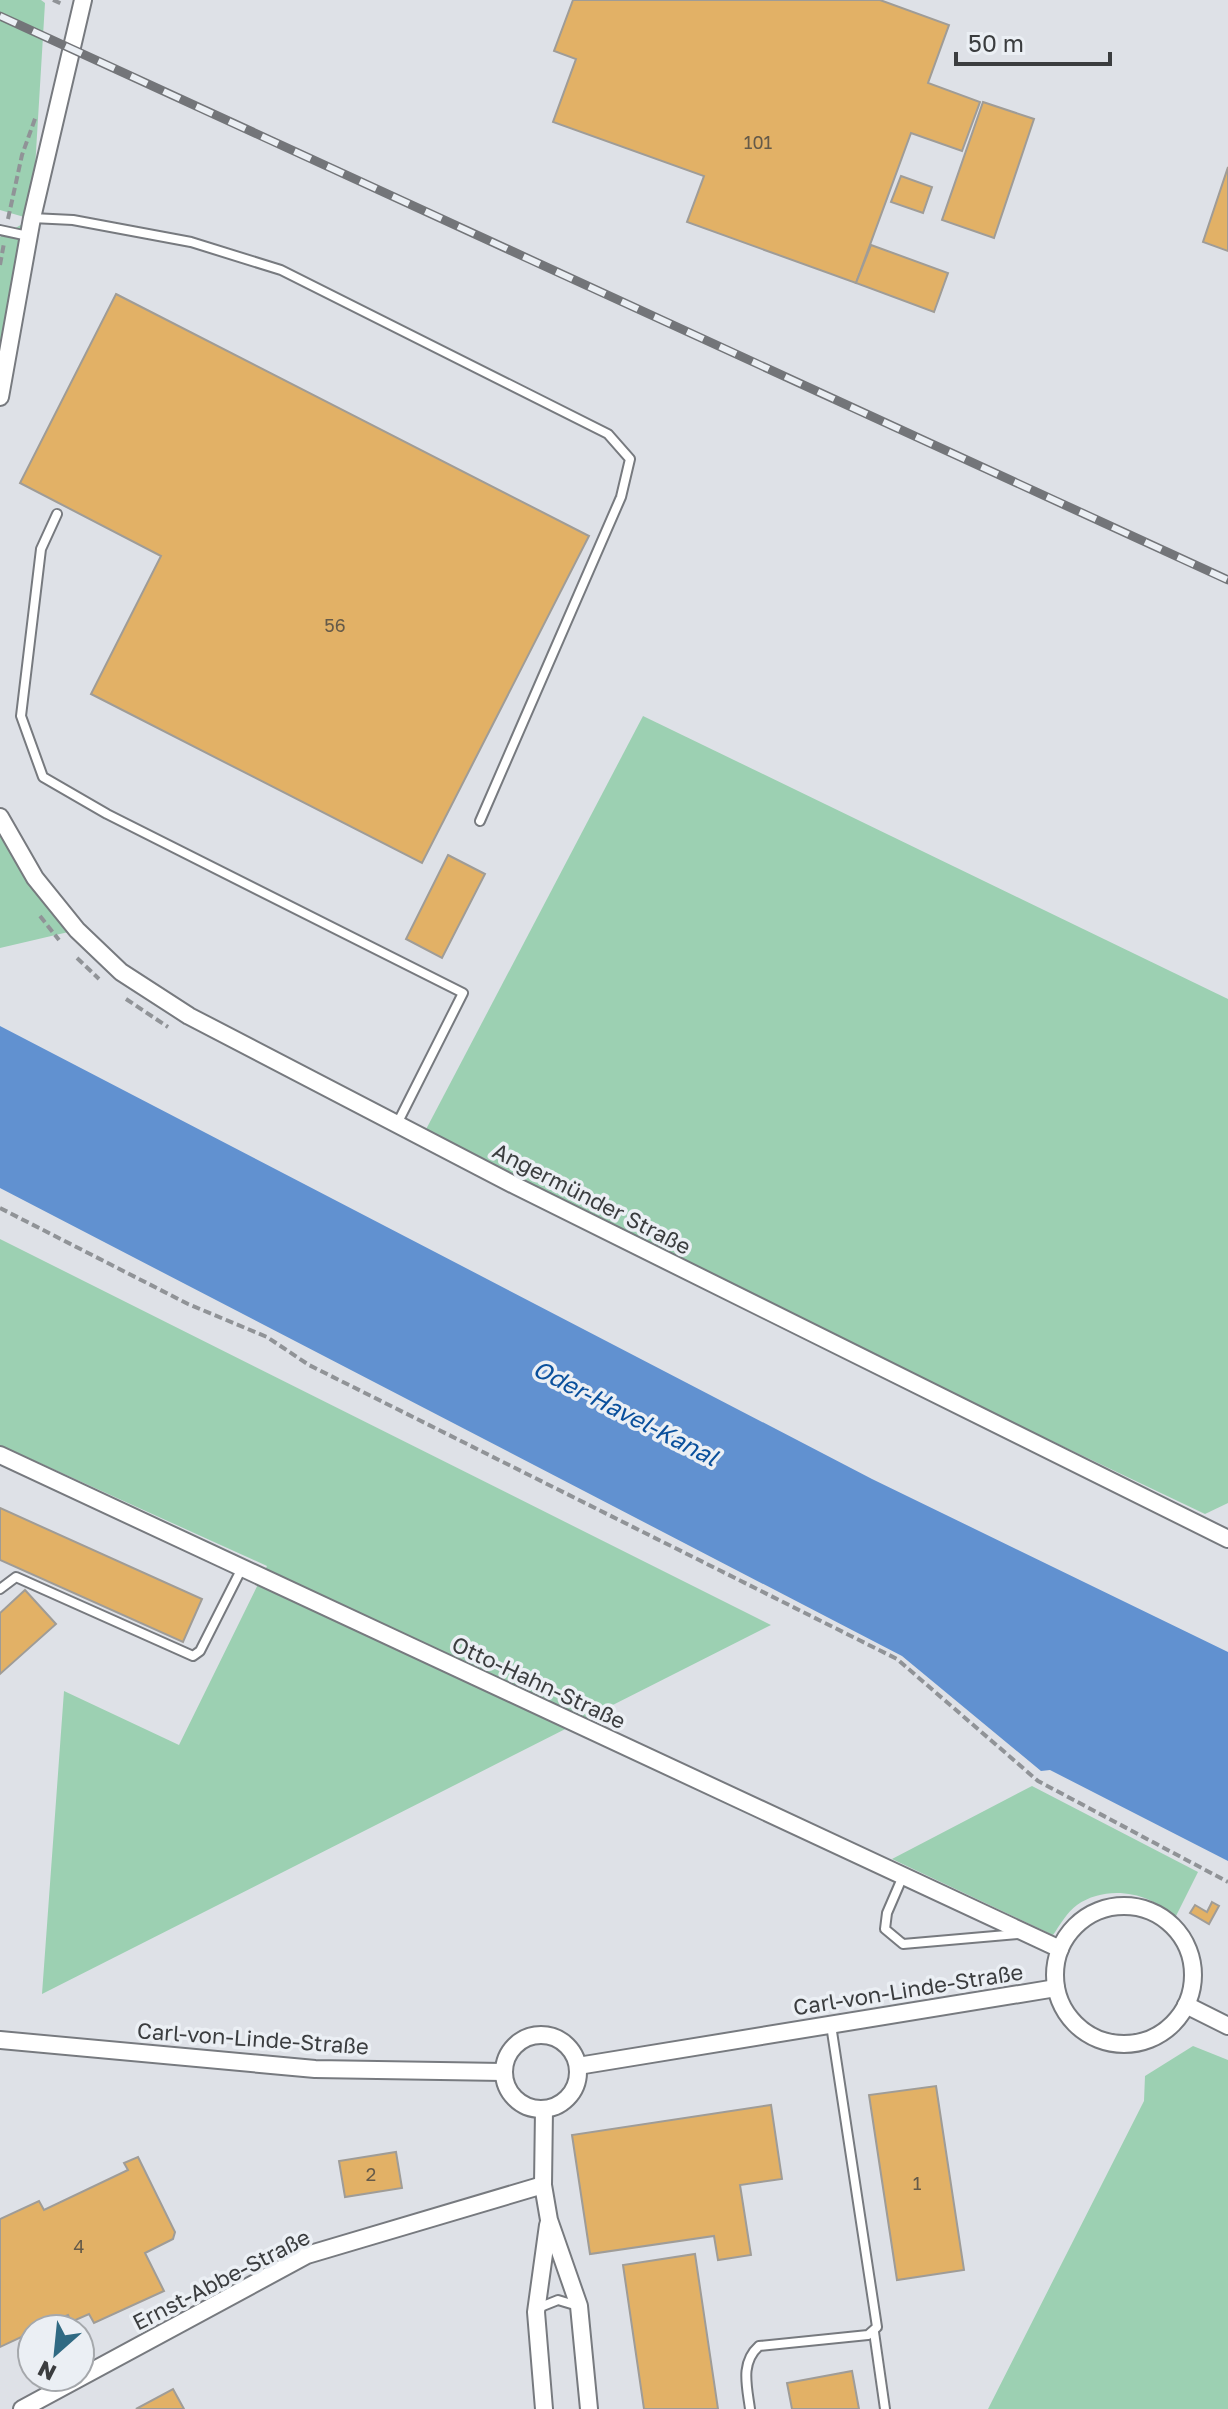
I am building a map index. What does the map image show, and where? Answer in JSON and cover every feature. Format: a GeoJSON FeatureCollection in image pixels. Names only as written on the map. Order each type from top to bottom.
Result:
{"type":"FeatureCollection","features":[{"type":"Feature","properties":{"kind":"street"},"geometry":{"type":"LineString","coordinates":[[0,397],[32,218],[83,0]]}},
{"type":"Feature","properties":{"kind":"street","name":"Angermünder Straße"},"geometry":{"type":"LineString","coordinates":[[0,817],[35,878],[57,908],[121,972],[189,1016],[397,1124],[1228,1539]]}},
{"type":"Feature","properties":{"kind":"street","name":"Otto-Hahn-Straße"},"geometry":{"type":"LineString","coordinates":[[0,1455],[1060,1949]]}},
{"type":"Feature","properties":{"kind":"street"},"geometry":{"type":"LineString","coordinates":[[1130,1906],[1152,1912],[1170,1924],[1184,1941],[1192,1961],[1193,1984],[1186,2005],[1174,2022],[1157,2036],[1137,2043],[1115,2043],[1094,2037],[1076,2025],[1063,2008],[1056,1988],[1055,1968],[1060,1949],[1071,1930],[1088,1916],[1108,1907],[1130,1906]]}},
{"type":"Feature","properties":{"kind":"street","name":"Carl-von-Linde-Straße"},"geometry":{"type":"LineString","coordinates":[[578,2066],[1056,1988]]}},
{"type":"Feature","properties":{"kind":"street"},"geometry":{"type":"LineString","coordinates":[[1186,2005],[1228,2026]]}},
{"type":"Feature","properties":{"kind":"street"},"geometry":{"type":"LineString","coordinates":[[537,2034],[549,2035],[566,2043],[578,2066],[575,2086],[568,2097],[544,2109],[525,2106],[514,2098],[503,2072],[510,2050],[522,2039],[537,2034]]}},
{"type":"Feature","properties":{"kind":"street","name":"Carl-von-Linde-Straße"},"geometry":{"type":"LineString","coordinates":[[0,2040],[315,2069],[503,2072]]}},
{"type":"Feature","properties":{"kind":"street"},"geometry":{"type":"LineString","coordinates":[[544,2109],[543,2185],[549,2220],[579,2306],[589,2409]]}},
{"type":"Feature","properties":{"kind":"street","name":"Ernst-Abbe-Straße"},"geometry":{"type":"LineString","coordinates":[[22,2409],[307,2255],[543,2185]]}},
{"type":"Feature","properties":{"kind":"street"},"geometry":{"type":"LineString","coordinates":[[544,2409],[536,2309],[549,2220]]}},
{"type":"Feature","properties":{"kind":"lane"},"geometry":{"type":"LineString","coordinates":[[32,218],[73,220],[191,242],[281,270],[608,434],[630,459],[621,497],[480,821]]}},
{"type":"Feature","properties":{"kind":"lane"},"geometry":{"type":"LineString","coordinates":[[3,230],[29,236]]}},
{"type":"Feature","properties":{"kind":"lane"},"geometry":{"type":"LineString","coordinates":[[57,514],[41,549],[21,716],[43,777],[107,814],[463,993],[397,1124]]}},
{"type":"Feature","properties":{"kind":"lane"},"geometry":{"type":"LineString","coordinates":[[0,1589],[16,1577],[193,1656],[200,1651],[242,1568]]}},
{"type":"Feature","properties":{"kind":"lane"},"geometry":{"type":"LineString","coordinates":[[903,1876],[887,1913],[885,1929],[903,1944],[1026,1933]]}},
{"type":"Feature","properties":{"kind":"lane"},"geometry":{"type":"LineString","coordinates":[[750,2409],[745,2371],[750,2354],[759,2346],[868,2335],[877,2327],[831,2024]]}},
{"type":"Feature","properties":{"kind":"lane"},"geometry":{"type":"LineString","coordinates":[[536,2309],[558,2300],[579,2306]]}},
{"type":"Feature","properties":{"kind":"lane"},"geometry":{"type":"LineString","coordinates":[[874,2332],[885,2409]]}},
{"type":"Feature","properties":{"kind":"path"},"geometry":{"type":"LineString","coordinates":[[53,0],[63,2],[61,13]]}},
{"type":"Feature","properties":{"kind":"path"},"geometry":{"type":"LineString","coordinates":[[0,265],[3,230],[22,155],[39,108]]}},
{"type":"Feature","properties":{"kind":"path"},"geometry":{"type":"LineString","coordinates":[[0,1208],[188,1304],[267,1337],[309,1365],[897,1659],[1038,1781],[1228,1882]]}},
{"type":"Feature","properties":{"kind":"green space"},"geometry":{"type":"Polygon","coordinates":[[[0,0],[41,0],[45,3],[32,218],[0,395],[0,237],[31,219],[0,210],[0,0]]]}},
{"type":"Feature","properties":{"kind":"green space"},"geometry":{"type":"Polygon","coordinates":[[[643,716],[1228,999],[1228,1503],[1205,1514],[516,1186],[422,1137],[643,716]]]}},
{"type":"Feature","properties":{"kind":"green space"},"geometry":{"type":"Polygon","coordinates":[[[0,810],[77,930],[0,948],[0,810]]]}},
{"type":"Feature","properties":{"kind":"green space"},"geometry":{"type":"Polygon","coordinates":[[[0,1239],[771,1625],[42,1994],[64,1691],[179,1745],[267,1566],[0,1445],[0,1239]]]}},
{"type":"Feature","properties":{"kind":"green space"},"geometry":{"type":"Polygon","coordinates":[[[1032,1786],[1198,1872],[1175,1918],[1154,1902],[1115,1893],[1089,1898],[1073,1908],[1053,1935],[892,1859],[1032,1786]]]}},
{"type":"Feature","properties":{"kind":"green space"},"geometry":{"type":"Polygon","coordinates":[[[1193,2046],[1228,2060],[1228,2409],[988,2409],[1144,2101],[1145,2076],[1193,2046]]]}},
{"type":"Feature","properties":{"kind":"water","name":"Oder-Havel-Kanal"},"geometry":{"type":"Polygon","coordinates":[[[0,1026],[872,1479],[1228,1652],[1228,1861],[1050,1770],[1041,1771],[902,1656],[0,1188],[0,1026]]]}},
{"type":"Feature","properties":{"kind":"building"},"geometry":{"type":"Polygon","coordinates":[[[573,0],[880,0],[949,25],[928,83],[980,102],[962,151],[911,133],[856,283],[687,222],[704,176],[553,122],[576,59],[554,51],[573,0]]]}},
{"type":"Feature","properties":{"kind":"building"},"geometry":{"type":"Polygon","coordinates":[[[983,102],[1034,119],[994,238],[942,220],[983,102]]]}},
{"type":"Feature","properties":{"kind":"building"},"geometry":{"type":"Polygon","coordinates":[[[1228,167],[1228,251],[1203,242],[1228,167]]]}},
{"type":"Feature","properties":{"kind":"building"},"geometry":{"type":"Polygon","coordinates":[[[901,176],[932,187],[923,213],[891,202],[901,176]]]}},
{"type":"Feature","properties":{"kind":"building"},"geometry":{"type":"Polygon","coordinates":[[[871,245],[948,273],[934,312],[856,283],[871,245]]]}},
{"type":"Feature","properties":{"kind":"building"},"geometry":{"type":"Polygon","coordinates":[[[116,294],[589,536],[422,863],[91,694],[161,556],[20,483],[116,294]]]}},
{"type":"Feature","properties":{"kind":"building"},"geometry":{"type":"Polygon","coordinates":[[[448,855],[485,874],[442,958],[406,939],[448,855]]]}},
{"type":"Feature","properties":{"kind":"building"},"geometry":{"type":"Polygon","coordinates":[[[0,1508],[202,1599],[183,1642],[0,1560],[0,1508]]]}},
{"type":"Feature","properties":{"kind":"building"},"geometry":{"type":"Polygon","coordinates":[[[25,1590],[56,1624],[0,1674],[0,1613],[25,1590]]]}},
{"type":"Feature","properties":{"kind":"building"},"geometry":{"type":"Polygon","coordinates":[[[1212,1902],[1219,1906],[1209,1924],[1190,1913],[1195,1905],[1207,1912],[1212,1902]]]}},
{"type":"Feature","properties":{"kind":"building"},"geometry":{"type":"Polygon","coordinates":[[[936,2086],[964,2270],[897,2280],[869,2095],[936,2086]]]}},
{"type":"Feature","properties":{"kind":"building"},"geometry":{"type":"Polygon","coordinates":[[[771,2105],[782,2179],[740,2185],[751,2255],[718,2260],[714,2236],[590,2254],[572,2135],[771,2105]]]}},
{"type":"Feature","properties":{"kind":"building"},"geometry":{"type":"Polygon","coordinates":[[[396,2152],[402,2188],[345,2197],[339,2161],[396,2152]]]}},
{"type":"Feature","properties":{"kind":"building"},"geometry":{"type":"Polygon","coordinates":[[[138,2157],[175,2232],[173,2239],[145,2253],[164,2291],[96,2322],[96,2313],[16,2313],[16,2340],[0,2347],[0,2219],[39,2201],[44,2210],[128,2170],[124,2163],[138,2157]]]}},
{"type":"Feature","properties":{"kind":"building"},"geometry":{"type":"Polygon","coordinates":[[[695,2254],[718,2409],[644,2409],[623,2265],[695,2254]]]}},
{"type":"Feature","properties":{"kind":"building"},"geometry":{"type":"Polygon","coordinates":[[[852,2371],[859,2409],[792,2409],[787,2383],[852,2371]]]}},
{"type":"Feature","properties":{"kind":"building"},"geometry":{"type":"Polygon","coordinates":[[[173,2389],[184,2409],[136,2409],[173,2389]]]}},
{"type":"Feature","properties":{"kind":"railway"},"geometry":{"type":"LineString","coordinates":[[0,16],[1228,580]]}}]}
